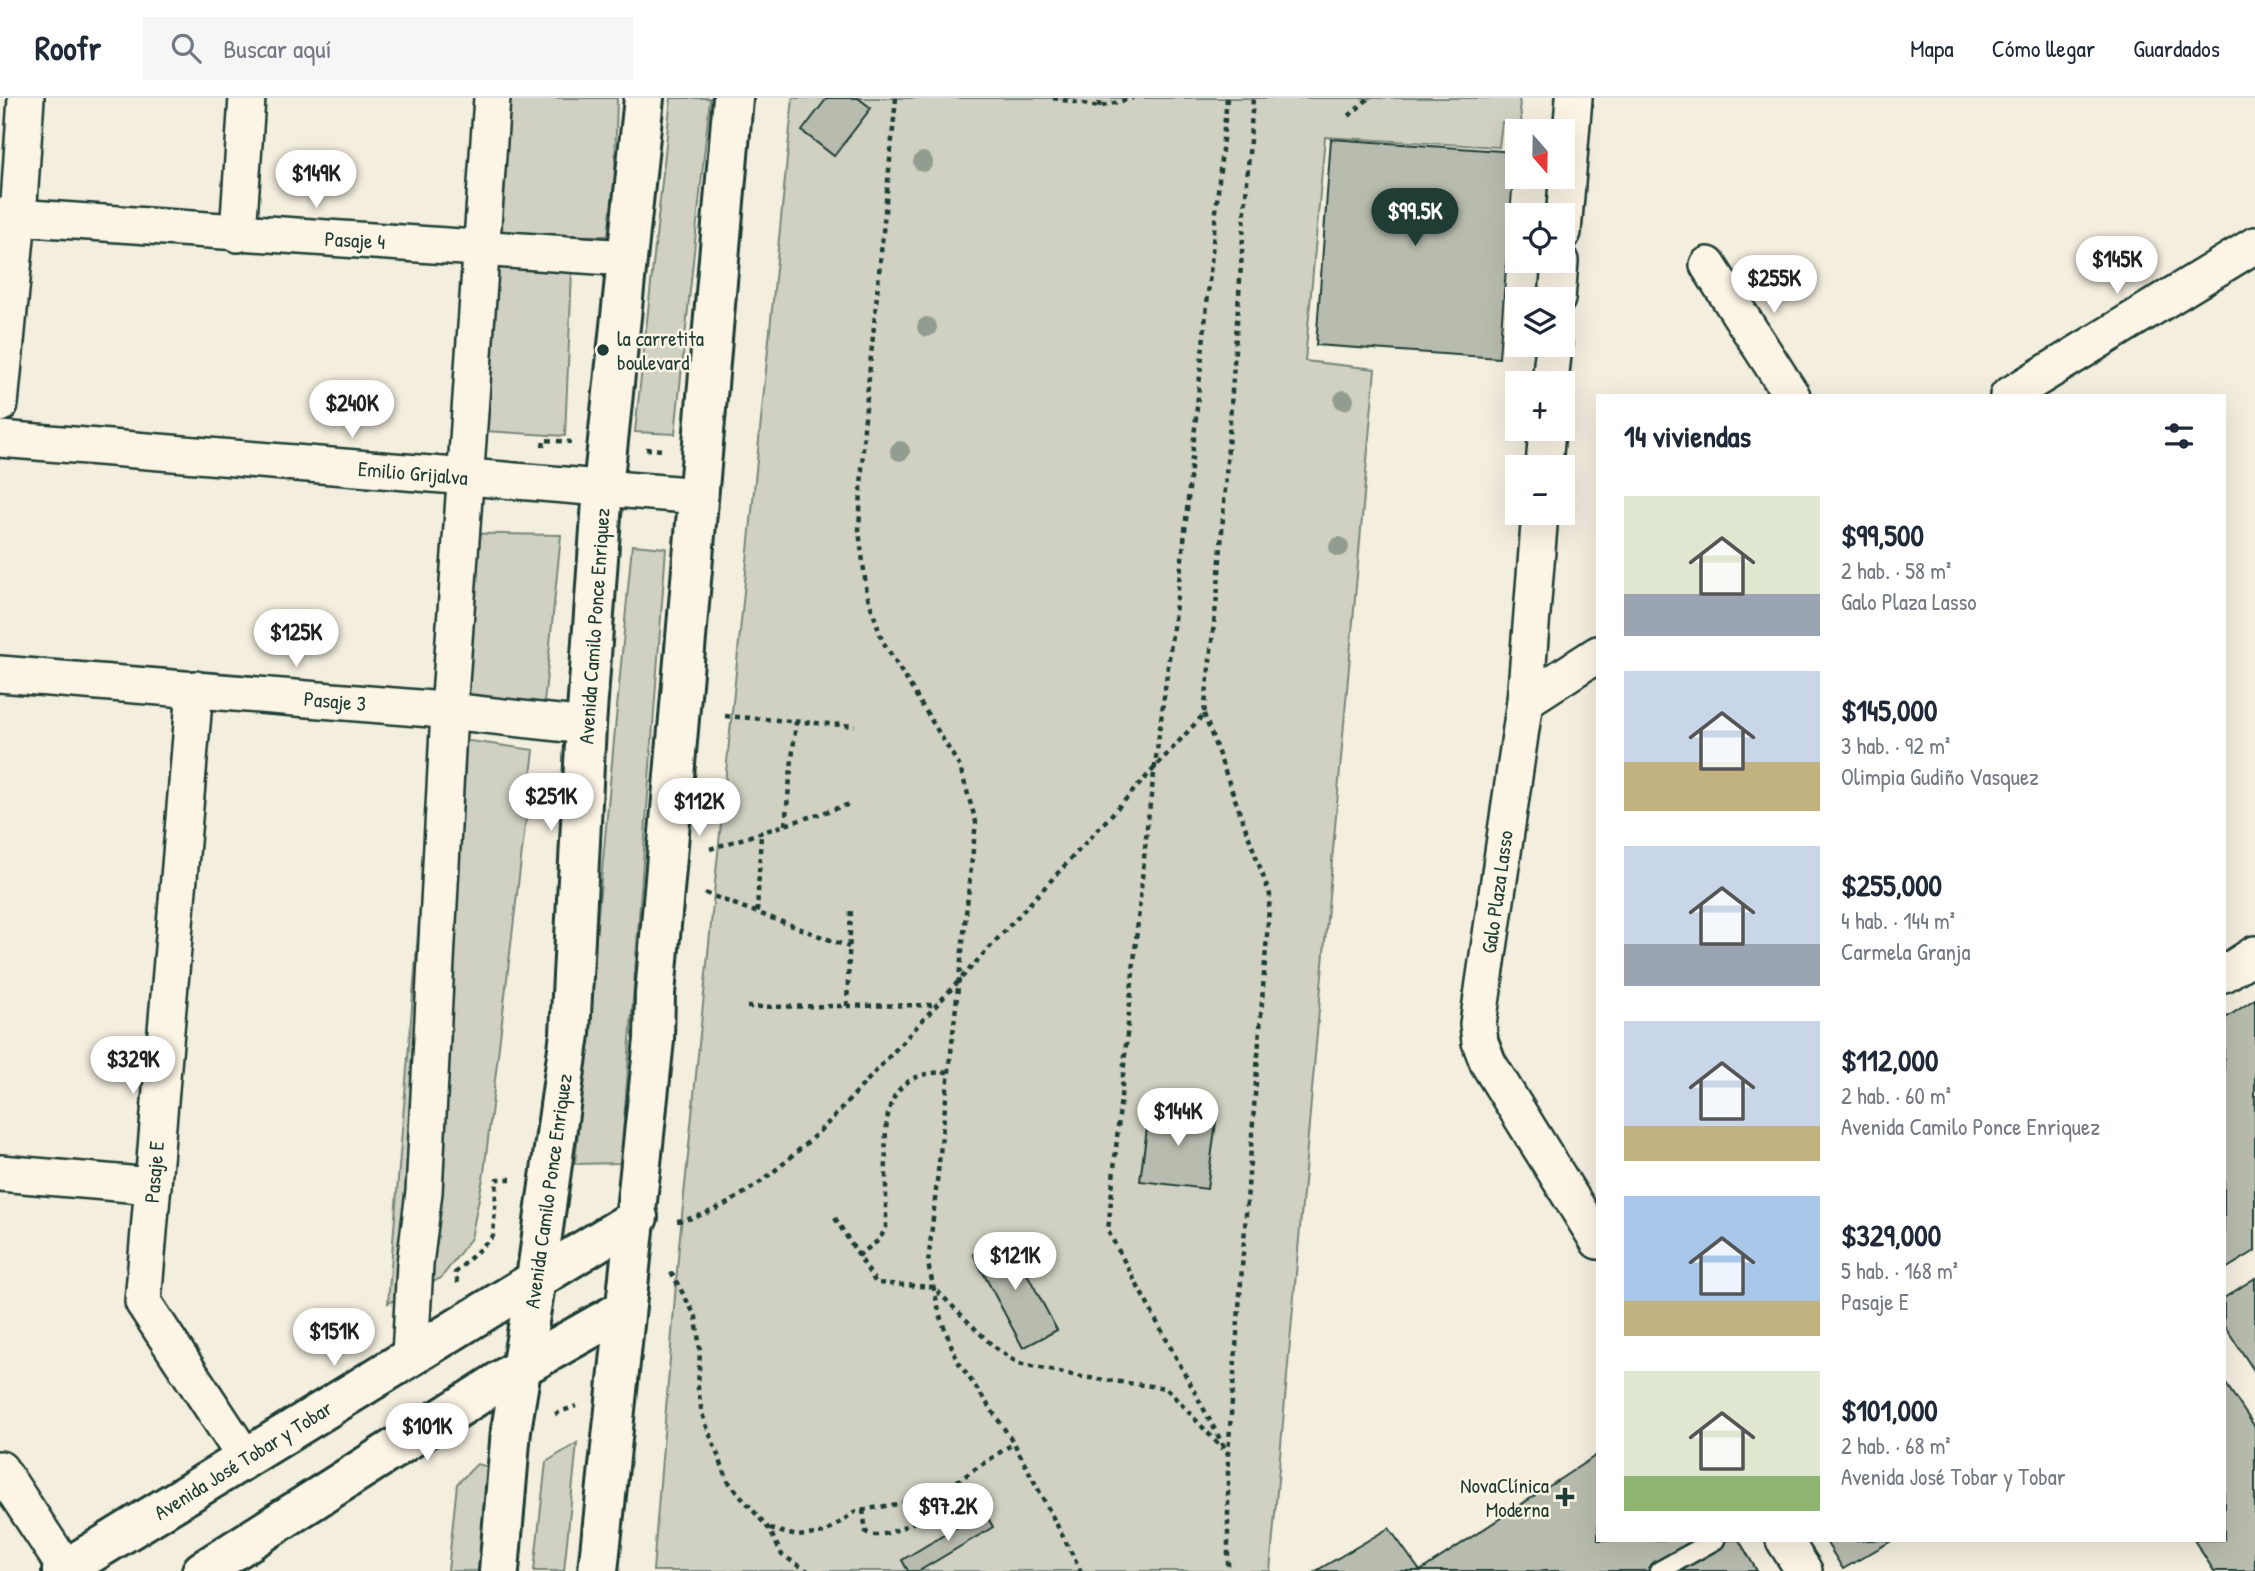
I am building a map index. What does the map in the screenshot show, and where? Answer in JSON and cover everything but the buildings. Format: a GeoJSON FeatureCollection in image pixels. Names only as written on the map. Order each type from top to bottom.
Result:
{"type":"FeatureCollection","features":[{"type":"Feature","properties":{"kind":"main road","name":"Avenida Camilo Ponce Enriquez"},"geometry":{"type":"LineString","coordinates":[[499,1571],[511,1430],[536,1279],[570,1034],[586,726],[603,488],[644,98]]}},
{"type":"Feature","properties":{"kind":"main road"},"geometry":{"type":"LineString","coordinates":[[598,1571],[615,1392],[638,1217],[733,98]]}},
{"type":"Feature","properties":{"kind":"main road","name":"Avenida José Tobar y Tobar"},"geometry":{"type":"LineString","coordinates":[[64,1570],[638,1217]]}},
{"type":"Feature","properties":{"kind":"main road"},"geometry":{"type":"LineString","coordinates":[[202,1571],[522,1367],[625,1309]]}},
{"type":"Feature","properties":{"kind":"street"},"geometry":{"type":"LineString","coordinates":[[0,404],[9,216],[26,98]]}},
{"type":"Feature","properties":{"kind":"street"},"geometry":{"type":"LineString","coordinates":[[238,234],[247,98]]}},
{"type":"Feature","properties":{"kind":"street"},"geometry":{"type":"LineString","coordinates":[[410,1356],[415,1264],[425,1179],[449,711],[492,98]]}},
{"type":"Feature","properties":{"kind":"street"},"geometry":{"type":"LineString","coordinates":[[1565,203],[1574,98]]}},
{"type":"Feature","properties":{"kind":"street","name":"Pasaje 4"},"geometry":{"type":"LineString","coordinates":[[9,216],[238,234],[627,258]]}},
{"type":"Feature","properties":{"kind":"street"},"geometry":{"type":"LineString","coordinates":[[2011,394],[2255,245]]}},
{"type":"Feature","properties":{"kind":"street"},"geometry":{"type":"LineString","coordinates":[[1708,265],[1791,394]]}},
{"type":"Feature","properties":{"kind":"street","name":"Emilio Grijalva"},"geometry":{"type":"LineString","coordinates":[[0,439],[699,496]]}},
{"type":"Feature","properties":{"kind":"street","name":"Galo Plaza Lasso"},"geometry":{"type":"LineString","coordinates":[[1539,525],[1525,701],[1478,1024],[1480,1042],[1488,1063],[1596,1238]]}},
{"type":"Feature","properties":{"kind":"street"},"geometry":{"type":"LineString","coordinates":[[1525,701],[1596,655]]}},
{"type":"Feature","properties":{"kind":"street","name":"Pasaje 3"},"geometry":{"type":"LineString","coordinates":[[0,674],[195,688],[586,726]]}},
{"type":"Feature","properties":{"kind":"street","name":"Pasaje E"},"geometry":{"type":"LineString","coordinates":[[195,688],[143,1302],[246,1459]]}},
{"type":"Feature","properties":{"kind":"street"},"geometry":{"type":"LineString","coordinates":[[2226,973],[2255,954]]}},
{"type":"Feature","properties":{"kind":"street"},"geometry":{"type":"LineString","coordinates":[[0,1173],[153,1186]]}},
{"type":"Feature","properties":{"kind":"street"},"geometry":{"type":"LineString","coordinates":[[0,1469],[64,1570]]}},
{"type":"Feature","properties":{"kind":"street"},"geometry":{"type":"LineString","coordinates":[[1785,1542],[1804,1571]]}},
{"type":"Feature","properties":{"kind":"lane"},"geometry":{"type":"LineString","coordinates":[[1659,1571],[1711,1542]]}},
{"type":"Feature","properties":{"kind":"path"},"geometry":{"type":"LineString","coordinates":[[896,98],[864,428],[859,531],[867,594],[882,640],[960,767],[976,822],[928,1264],[941,1319],[957,1360],[1014,1443],[1081,1571]]}},
{"type":"Feature","properties":{"kind":"path"},"geometry":{"type":"LineString","coordinates":[[1053,98],[1099,107],[1133,98]]}},
{"type":"Feature","properties":{"kind":"path"},"geometry":{"type":"LineString","coordinates":[[1099,107],[1100,98]]}},
{"type":"Feature","properties":{"kind":"path"},"geometry":{"type":"LineString","coordinates":[[1227,98],[1183,551],[1125,1029],[1108,1231],[1228,1454]]}},
{"type":"Feature","properties":{"kind":"path"},"geometry":{"type":"LineString","coordinates":[[1228,1571],[1228,1454],[1270,895],[1204,714],[1218,587],[1253,98]]}},
{"type":"Feature","properties":{"kind":"path"},"geometry":{"type":"LineString","coordinates":[[1349,116],[1369,98]]}},
{"type":"Feature","properties":{"kind":"path"},"geometry":{"type":"LineString","coordinates":[[677,1221],[696,1218],[773,1174],[830,1121],[1204,714]]}},
{"type":"Feature","properties":{"kind":"path"},"geometry":{"type":"LineString","coordinates":[[725,716],[855,726]]}},
{"type":"Feature","properties":{"kind":"path"},"geometry":{"type":"LineString","coordinates":[[785,825],[796,722]]}},
{"type":"Feature","properties":{"kind":"path"},"geometry":{"type":"LineString","coordinates":[[710,849],[849,804]]}},
{"type":"Feature","properties":{"kind":"path"},"geometry":{"type":"LineString","coordinates":[[757,912],[761,833]]}},
{"type":"Feature","properties":{"kind":"path"},"geometry":{"type":"LineString","coordinates":[[705,893],[849,947]]}},
{"type":"Feature","properties":{"kind":"path"},"geometry":{"type":"LineString","coordinates":[[847,1006],[851,908]]}},
{"type":"Feature","properties":{"kind":"path"},"geometry":{"type":"LineString","coordinates":[[747,1007],[937,1005]]}},
{"type":"Feature","properties":{"kind":"path"},"geometry":{"type":"LineString","coordinates":[[858,1256],[879,1240],[886,1228],[887,1111],[898,1091],[906,1084],[932,1072],[950,1072]]}},
{"type":"Feature","properties":{"kind":"path"},"geometry":{"type":"LineString","coordinates":[[835,1218],[876,1283],[933,1287],[994,1347],[1018,1363],[1082,1377],[1166,1388],[1228,1454]]}},
{"type":"Feature","properties":{"kind":"path"},"geometry":{"type":"LineString","coordinates":[[671,1272],[696,1317],[700,1351],[698,1388],[712,1447],[727,1481],[769,1529],[782,1555],[808,1571]]}},
{"type":"Feature","properties":{"kind":"path"},"geometry":{"type":"LineString","coordinates":[[511,1430],[615,1392]]}},
{"type":"Feature","properties":{"kind":"path"},"geometry":{"type":"LineString","coordinates":[[769,1529],[797,1536],[825,1534],[856,1511],[921,1500],[959,1480],[1014,1443]]}},
{"type":"Feature","properties":{"kind":"path"},"geometry":{"type":"LineString","coordinates":[[863,1510],[866,1532],[872,1537],[881,1537],[906,1523],[937,1515]]}},
{"type":"Feature","properties":{"kind":"shaded area"},"geometry":{"type":"Polygon","coordinates":[[[509,98],[617,98],[613,236],[500,235],[509,98]]]}},
{"type":"Feature","properties":{"kind":"shaded area"},"geometry":{"type":"Polygon","coordinates":[[[671,98],[710,98],[675,434],[635,432],[671,98]]]}},
{"type":"Feature","properties":{"kind":"shaded area"},"geometry":{"type":"Polygon","coordinates":[[[793,98],[1519,98],[1521,119],[1505,119],[1505,123],[1502,122],[1499,147],[1325,137],[1305,361],[1375,369],[1270,1571],[653,1571],[679,1246],[793,98]]]}},
{"type":"Feature","properties":{"kind":"shaded area"},"geometry":{"type":"Polygon","coordinates":[[[497,266],[572,271],[565,436],[484,431],[497,266]]]}},
{"type":"Feature","properties":{"kind":"shaded area"},"geometry":{"type":"Polygon","coordinates":[[[446,533],[561,535],[544,703],[434,692],[446,533]]]}},
{"type":"Feature","properties":{"kind":"shaded area"},"geometry":{"type":"Polygon","coordinates":[[[632,545],[666,548],[621,1163],[575,1164],[632,545]]]}},
{"type":"Feature","properties":{"kind":"shaded area"},"geometry":{"type":"Polygon","coordinates":[[[434,736],[534,750],[484,1173],[471,1238],[441,1278],[388,1303],[434,736]]]}},
{"type":"Feature","properties":{"kind":"shaded area"},"geometry":{"type":"Polygon","coordinates":[[[577,1443],[564,1571],[534,1571],[546,1462],[577,1443]]]}},
{"type":"Feature","properties":{"kind":"shaded area"},"geometry":{"type":"Polygon","coordinates":[[[477,1464],[496,1469],[486,1571],[448,1571],[457,1484],[477,1464]]]}},
{"type":"Feature","properties":{"kind":"place","name":"la carretita boulevard"},"geometry":{"type":"Point","coordinates":[603,350]}},
{"type":"Feature","properties":{"kind":"place","name":"NovaClínica Moderna"},"geometry":{"type":"Point","coordinates":[1565,1497]}}]}
